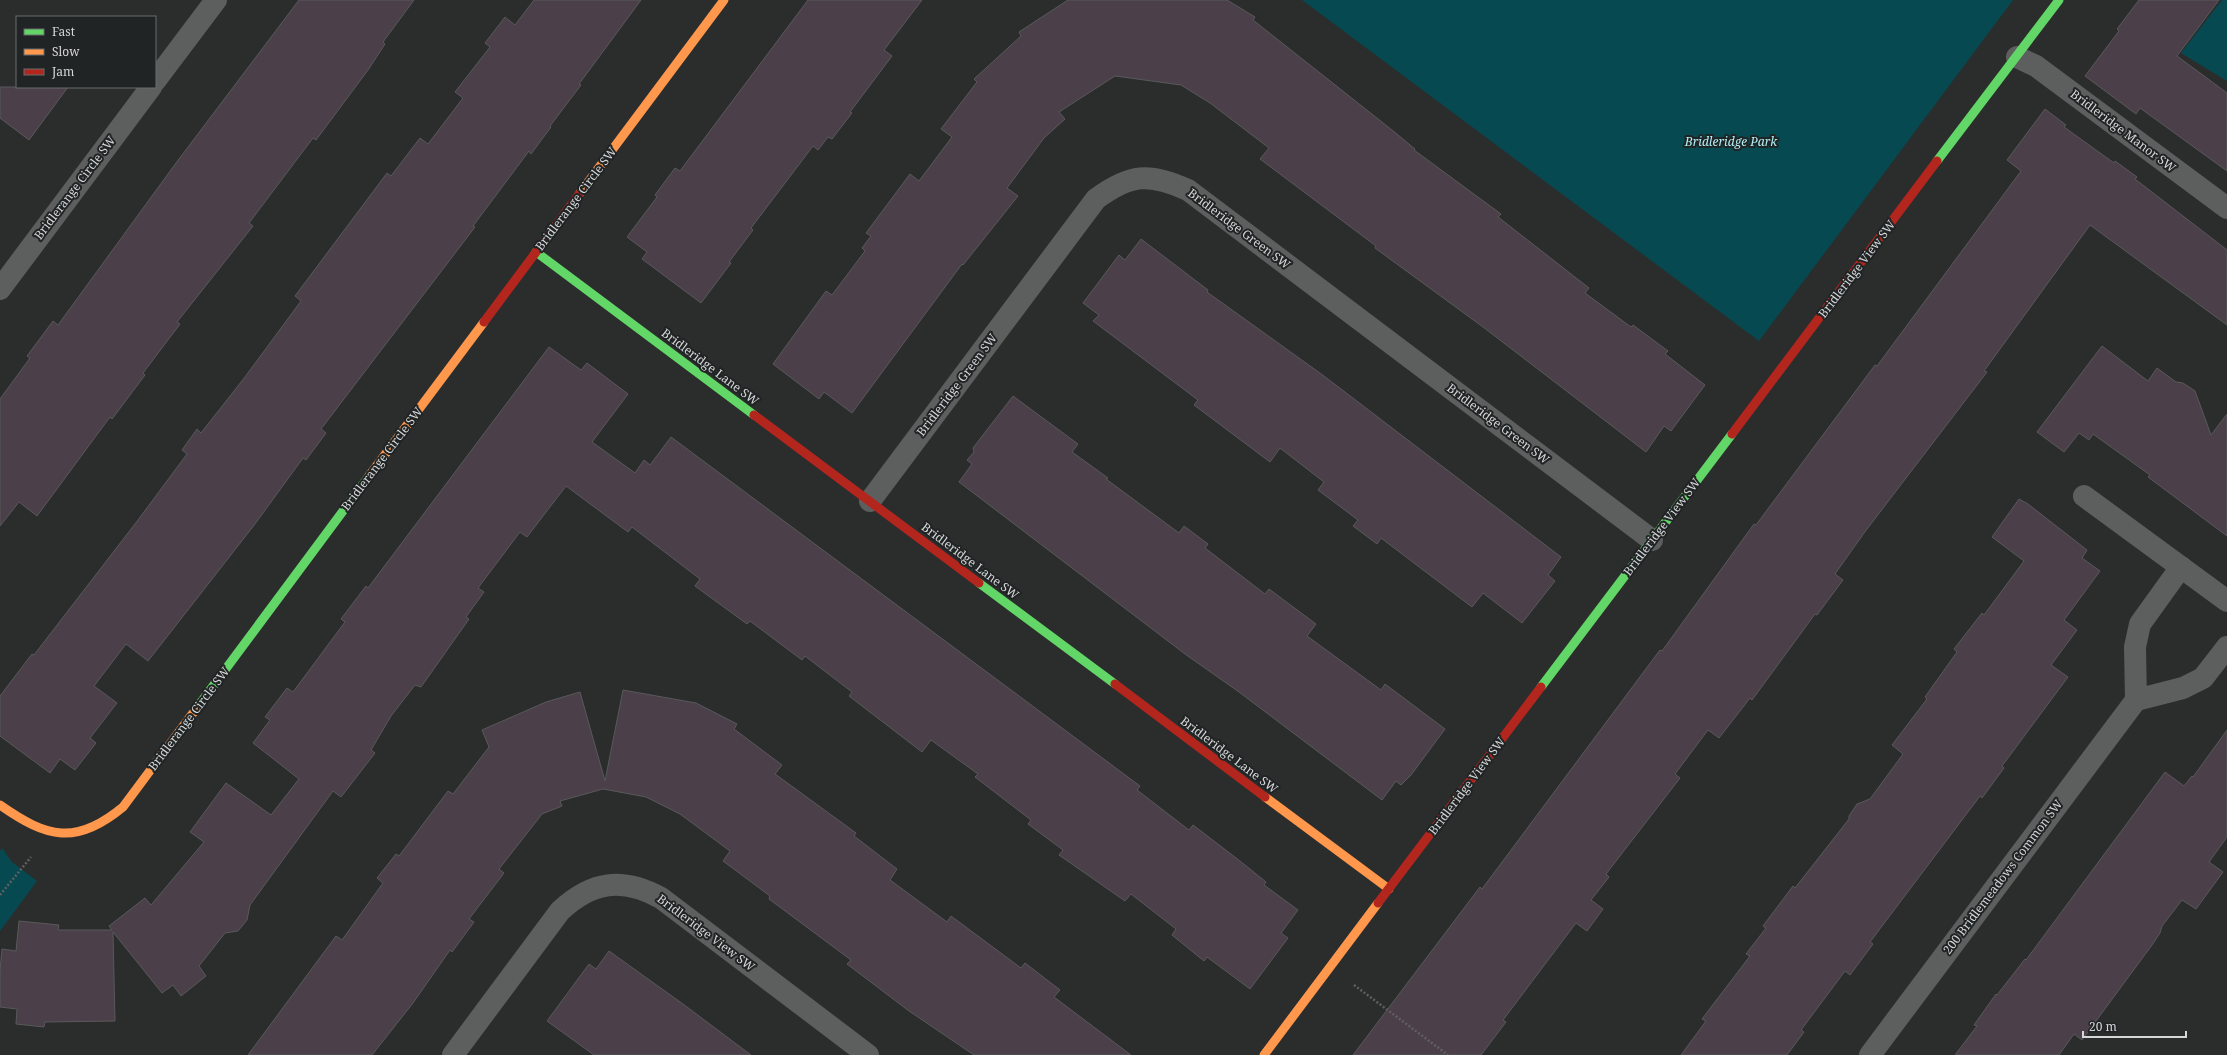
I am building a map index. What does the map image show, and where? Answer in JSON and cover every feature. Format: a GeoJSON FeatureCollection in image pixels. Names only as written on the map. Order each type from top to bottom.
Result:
{"type":"FeatureCollection","features":[{"type":"Feature","properties":{"kind":"street"},"geometry":{"type":"LineString","coordinates":[[156,80],[216,0]]}},
{"type":"Feature","properties":{"kind":"street","name":"Bridlerange Circle SW"},"geometry":{"type":"LineString","coordinates":[[0,805],[19,819],[49,832],[64,833],[94,828],[110,820],[123,807],[724,0]]}},
{"type":"Feature","properties":{"kind":"street","name":"Bridleridge View SW"},"geometry":{"type":"LineString","coordinates":[[1264,1055],[2059,0]]}},
{"type":"Feature","properties":{"kind":"street","name":"Bridleridge Manor SW"},"geometry":{"type":"LineString","coordinates":[[2017,57],[2036,66],[2227,208]]}},
{"type":"Feature","properties":{"kind":"street","name":"Bridlerange Circle SW"},"geometry":{"type":"LineString","coordinates":[[0,289],[150,88]]}},
{"type":"Feature","properties":{"kind":"street","name":"Bridleridge Green SW"},"geometry":{"type":"LineString","coordinates":[[870,501],[1096,199],[1114,186],[1131,180],[1150,177],[1167,180],[1188,190],[1652,540]]}},
{"type":"Feature","properties":{"kind":"street","name":"Bridleridge Lane SW"},"geometry":{"type":"LineString","coordinates":[[536,252],[1389,889]]}},
{"type":"Feature","properties":{"kind":"street"},"geometry":{"type":"LineString","coordinates":[[2084,496],[2227,602]]}},
{"type":"Feature","properties":{"kind":"street"},"geometry":{"type":"LineString","coordinates":[[2181,567],[2140,624],[2135,647],[2136,700],[2183,688],[2203,678],[2227,647]]}},
{"type":"Feature","properties":{"kind":"street","name":"200 Bridlemeadows Common SW"},"geometry":{"type":"LineString","coordinates":[[1870,1055],[2136,700]]}},
{"type":"Feature","properties":{"kind":"street","name":"Bridleridge View SW"},"geometry":{"type":"LineString","coordinates":[[453,1055],[560,911],[575,897],[593,889],[621,884],[648,891],[661,898],[868,1055]]}},
{"type":"Feature","properties":{"kind":"path"},"geometry":{"type":"LineString","coordinates":[[0,895],[49,832]]}},
{"type":"Feature","properties":{"kind":"path"},"geometry":{"type":"LineString","coordinates":[[1330,967],[1448,1055]]}},
{"type":"Feature","properties":{"kind":"green space","name":"Bridleridge Park"},"geometry":{"type":"Polygon","coordinates":[[[1302,0],[2013,0],[1759,341],[1302,0]]]}},
{"type":"Feature","properties":{"kind":"green space"},"geometry":{"type":"Polygon","coordinates":[[[2222,0],[2227,0],[2227,81],[2181,53],[2222,0]]]}},
{"type":"Feature","properties":{"kind":"green space"},"geometry":{"type":"Polygon","coordinates":[[[2,848],[12,862],[37,881],[0,931],[0,851],[2,848]]]}},
{"type":"Feature","properties":{"kind":"building"},"geometry":{"type":"Polygon","coordinates":[[[299,0],[414,0],[383,42],[385,44],[368,70],[316,140],[313,138],[249,223],[253,226],[177,322],[180,324],[143,373],[145,375],[112,419],[110,417],[37,516],[19,502],[0,526],[0,399],[30,358],[27,356],[53,321],[58,325],[176,163],[299,0]]]}},
{"type":"Feature","properties":{"kind":"building"},"geometry":{"type":"Polygon","coordinates":[[[534,0],[641,0],[579,84],[581,85],[531,154],[529,151],[473,226],[475,227],[321,429],[326,433],[306,460],[303,458],[255,524],[148,661],[126,644],[94,686],[117,703],[90,738],[96,743],[75,770],[60,759],[50,773],[0,736],[0,696],[32,654],[34,655],[187,454],[182,450],[197,429],[201,433],[245,377],[301,301],[295,296],[387,173],[391,176],[420,138],[428,144],[463,98],[455,92],[490,47],[485,43],[505,17],[515,25],[534,0]]]}},
{"type":"Feature","properties":{"kind":"building"},"geometry":{"type":"Polygon","coordinates":[[[808,0],[922,0],[884,50],[892,56],[850,112],[852,113],[832,139],[828,137],[818,150],[813,146],[751,228],[753,230],[729,262],[731,263],[701,303],[642,259],[647,252],[627,237],[657,197],[655,195],[675,168],[680,171],[808,0]]]}},
{"type":"Feature","properties":{"kind":"building"},"geometry":{"type":"Polygon","coordinates":[[[1068,0],[1227,0],[1255,17],[1253,20],[1392,130],[1415,149],[1414,150],[1501,214],[1498,217],[1589,288],[1585,293],[1631,327],[1633,325],[1668,351],[1665,354],[1705,385],[1671,431],[1664,426],[1646,452],[1483,327],[1375,248],[1376,246],[1260,159],[1269,148],[1210,103],[1181,85],[1115,76],[1059,112],[1065,119],[1044,138],[1007,188],[1018,196],[963,265],[962,264],[852,413],[824,392],[819,399],[773,364],[826,291],[832,295],[865,251],[862,248],[871,236],[866,233],[910,174],[919,181],[952,137],[941,129],[977,82],[974,79],[1021,36],[1019,32],[1068,0]]]}},
{"type":"Feature","properties":{"kind":"building"},"geometry":{"type":"Polygon","coordinates":[[[2139,0],[2219,0],[2177,56],[2227,93],[2227,171],[2140,108],[2136,114],[2085,76],[2119,31],[2117,29],[2139,0]]]}},
{"type":"Feature","properties":{"kind":"building"},"geometry":{"type":"Polygon","coordinates":[[[0,87],[67,88],[29,140],[0,118],[0,87]]]}},
{"type":"Feature","properties":{"kind":"building"},"geometry":{"type":"Polygon","coordinates":[[[2045,109],[2066,125],[2064,127],[2114,163],[2115,161],[2137,177],[2135,179],[2227,250],[2227,325],[2090,225],[1984,371],[1987,372],[1864,533],[1835,574],[1843,580],[1817,615],[1815,614],[1752,700],[1750,698],[1719,738],[1708,730],[1675,774],[1680,778],[1606,874],[1609,877],[1591,900],[1603,909],[1587,931],[1576,923],[1503,1020],[1506,1022],[1481,1055],[1353,1055],[1480,887],[1482,889],[1660,650],[1662,651],[1754,524],[1756,525],[1875,365],[1877,366],[2021,171],[2007,160],[2045,109]]]}},
{"type":"Feature","properties":{"kind":"building"},"geometry":{"type":"Polygon","coordinates":[[[1141,239],[1208,290],[1207,292],[1324,376],[1561,557],[1548,575],[1555,581],[1522,623],[1483,593],[1472,607],[1381,538],[1377,544],[1353,526],[1358,520],[1318,490],[1324,482],[1280,448],[1270,462],[1194,405],[1198,400],[1093,321],[1099,315],[1083,303],[1119,255],[1125,260],[1141,239]]]}},
{"type":"Feature","properties":{"kind":"building"},"geometry":{"type":"Polygon","coordinates":[[[2102,346],[2148,381],[2157,368],[2176,382],[2183,383],[2195,391],[2211,435],[2227,414],[2227,536],[2148,477],[2150,475],[2093,434],[2089,440],[2079,433],[2064,452],[2037,432],[2102,346]]]}},
{"type":"Feature","properties":{"kind":"building"},"geometry":{"type":"Polygon","coordinates":[[[549,347],[581,370],[587,363],[628,394],[592,442],[635,473],[644,460],[650,465],[671,437],[1140,786],[1137,790],[1189,830],[1193,825],[1266,882],[1264,885],[1298,910],[1281,933],[1288,938],[1250,989],[1207,957],[1204,961],[1172,935],[1176,929],[1131,894],[1125,901],[1059,855],[1063,850],[1028,824],[1031,820],[975,777],[978,774],[931,740],[922,752],[849,696],[852,692],[805,656],[802,660],[750,621],[747,624],[695,586],[700,579],[632,527],[628,532],[566,486],[527,537],[520,532],[478,588],[484,592],[466,617],[469,619],[421,687],[415,685],[391,716],[371,750],[375,753],[341,797],[333,791],[250,905],[247,920],[238,931],[225,933],[199,966],[206,976],[181,996],[173,985],[162,993],[113,932],[115,1021],[45,1022],[44,1027],[16,1024],[17,1009],[0,1007],[0,970],[2,949],[16,951],[19,921],[59,925],[58,930],[112,930],[109,926],[145,898],[151,905],[204,842],[190,832],[226,783],[271,815],[299,779],[253,743],[270,720],[265,717],[287,688],[293,692],[345,622],[341,619],[366,586],[368,588],[549,347]]]}},
{"type":"Feature","properties":{"kind":"building"},"geometry":{"type":"Polygon","coordinates":[[[1013,396],[1078,444],[1072,452],[1108,478],[1106,479],[1179,533],[1184,526],[1208,544],[1205,548],[1265,594],[1269,589],[1316,624],[1307,636],[1381,690],[1385,684],[1445,729],[1411,775],[1401,785],[1396,781],[1382,800],[1239,692],[1185,654],[959,482],[972,464],[967,460],[974,452],[973,448],[1013,396]]]}},
{"type":"Feature","properties":{"kind":"building"},"geometry":{"type":"Polygon","coordinates":[[[2019,499],[2028,504],[2087,550],[2082,558],[2100,571],[2064,620],[2077,630],[2051,665],[2068,677],[2002,766],[2004,768],[1982,798],[1980,796],[1870,942],[1873,944],[1850,975],[1845,971],[1801,1030],[1804,1032],[1787,1055],[1681,1055],[1706,1021],[1702,1019],[1750,956],[1746,954],[1766,928],[1763,926],[1793,886],[1795,888],[1849,819],[1849,816],[1857,804],[1870,799],[1903,754],[1892,745],[1927,699],[1925,697],[1957,652],[1954,649],[1982,613],[1984,615],[2024,561],[1992,537],[2019,499]]]}},
{"type":"Feature","properties":{"kind":"building"},"geometry":{"type":"Polygon","coordinates":[[[623,690],[696,703],[737,724],[734,729],[782,765],[775,774],[856,833],[854,836],[897,869],[890,880],[947,922],[951,916],[1021,968],[1025,963],[1060,990],[1054,997],[1131,1055],[974,1055],[909,1011],[847,964],[851,960],[769,899],[770,896],[723,861],[730,851],[680,814],[646,797],[603,789],[560,801],[562,806],[542,814],[499,869],[504,873],[469,919],[474,922],[452,952],[450,950],[413,1003],[372,1055],[248,1055],[336,936],[342,940],[383,883],[377,878],[396,854],[399,856],[448,791],[453,794],[489,747],[482,730],[546,702],[580,692],[605,781],[623,690]]]}},
{"type":"Feature","properties":{"kind":"building"},"geometry":{"type":"Polygon","coordinates":[[[2227,730],[2227,837],[2209,862],[2223,872],[2196,909],[2182,900],[2162,926],[2160,933],[2152,945],[2082,1040],[2074,1034],[2059,1055],[1955,1055],[1977,1026],[1974,1025],[1996,994],[1997,995],[2025,959],[2026,960],[2165,772],[2184,786],[2192,776],[2193,777],[2227,730]]]}},
{"type":"Feature","properties":{"kind":"building"},"geometry":{"type":"Polygon","coordinates":[[[609,951],[751,1055],[594,1055],[547,1021],[589,964],[596,969],[609,951]]]}},
{"type":"Feature","properties":{"kind":"traffic: fast"},"geometry":{"type":"LineString","coordinates":[[1937,161],[2059,0]]}},
{"type":"Feature","properties":{"kind":"traffic: fast"},"geometry":{"type":"LineString","coordinates":[[536,252],[754,415]]}},
{"type":"Feature","properties":{"kind":"traffic: fast"},"geometry":{"type":"LineString","coordinates":[[1541,687],[1732,434]]}},
{"type":"Feature","properties":{"kind":"traffic: fast"},"geometry":{"type":"LineString","coordinates":[[196,709],[369,476]]}},
{"type":"Feature","properties":{"kind":"traffic: fast"},"geometry":{"type":"LineString","coordinates":[[979,583],[1115,684]]}},
{"type":"Feature","properties":{"kind":"traffic: slow"},"geometry":{"type":"LineString","coordinates":[[580,193],[724,0]]}},
{"type":"Feature","properties":{"kind":"traffic: slow"},"geometry":{"type":"LineString","coordinates":[[369,476],[484,322]]}},
{"type":"Feature","properties":{"kind":"traffic: slow"},"geometry":{"type":"LineString","coordinates":[[0,805],[32,825],[47,830],[62,833],[76,832],[91,828],[123,807],[196,709]]}},
{"type":"Feature","properties":{"kind":"traffic: slow"},"geometry":{"type":"LineString","coordinates":[[1265,797],[1389,889]]}},
{"type":"Feature","properties":{"kind":"traffic: slow"},"geometry":{"type":"LineString","coordinates":[[1264,1055],[1378,903]]}},
{"type":"Feature","properties":{"kind":"traffic: jam"},"geometry":{"type":"LineString","coordinates":[[1732,434],[1937,161]]}},
{"type":"Feature","properties":{"kind":"traffic: jam"},"geometry":{"type":"LineString","coordinates":[[484,322],[580,193]]}},
{"type":"Feature","properties":{"kind":"traffic: jam"},"geometry":{"type":"LineString","coordinates":[[754,415],[979,583]]}},
{"type":"Feature","properties":{"kind":"traffic: jam"},"geometry":{"type":"LineString","coordinates":[[1115,684],[1265,797]]}},
{"type":"Feature","properties":{"kind":"traffic: jam"},"geometry":{"type":"LineString","coordinates":[[1378,903],[1541,687]]}}]}
